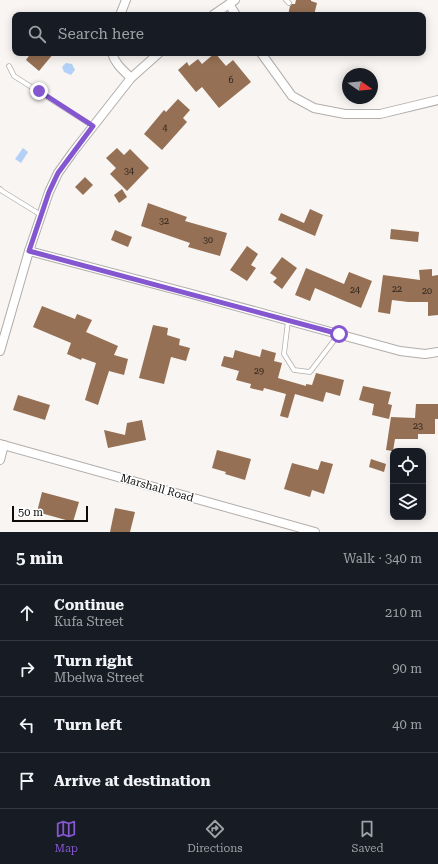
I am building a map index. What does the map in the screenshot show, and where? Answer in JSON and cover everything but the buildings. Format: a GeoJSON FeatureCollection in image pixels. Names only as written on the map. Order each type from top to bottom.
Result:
{"type":"FeatureCollection","features":[{"type":"Feature","properties":{"kind":"street"},"geometry":{"type":"LineString","coordinates":[[121,12],[126,0]]}},
{"type":"Feature","properties":{"kind":"street"},"geometry":{"type":"LineString","coordinates":[[217,12],[232,2],[235,12]]}},
{"type":"Feature","properties":{"kind":"street"},"geometry":{"type":"LineString","coordinates":[[113,56],[118,66],[131,78]]}},
{"type":"Feature","properties":{"kind":"street"},"geometry":{"type":"LineString","coordinates":[[0,351],[29,251],[49,192],[58,173],[131,78],[156,56]]}},
{"type":"Feature","properties":{"kind":"street"},"geometry":{"type":"LineString","coordinates":[[263,56],[292,96],[314,108],[345,114],[380,114],[438,100]]}},
{"type":"Feature","properties":{"kind":"street"},"geometry":{"type":"LineString","coordinates":[[29,251],[400,351],[425,354],[438,352]]}},
{"type":"Feature","properties":{"kind":"street"},"geometry":{"type":"LineString","coordinates":[[0,460],[2,444]]}},
{"type":"Feature","properties":{"kind":"street","name":"Marshall Road"},"geometry":{"type":"LineString","coordinates":[[2,444],[315,532]]}},
{"type":"Feature","properties":{"kind":"lane"},"geometry":{"type":"LineString","coordinates":[[9,66],[14,76],[93,126]]}},
{"type":"Feature","properties":{"kind":"lane"},"geometry":{"type":"LineString","coordinates":[[0,189],[41,216]]}},
{"type":"Feature","properties":{"kind":"lane"},"geometry":{"type":"LineString","coordinates":[[288,320],[284,354],[294,370],[310,372],[339,334]]}},
{"type":"Feature","properties":{"kind":"water"},"geometry":{"type":"Polygon","coordinates":[[[66,63],[72,64],[75,70],[71,75],[64,72],[62,67],[66,63]]]}},
{"type":"Feature","properties":{"kind":"water"},"geometry":{"type":"Polygon","coordinates":[[[23,148],[28,152],[21,163],[15,159],[23,148]]]}},
{"type":"Feature","properties":{"kind":"route"},"geometry":{"type":"LineString","coordinates":[[39,91],[93,126],[58,173],[49,192],[29,251],[339,334]]}}]}
